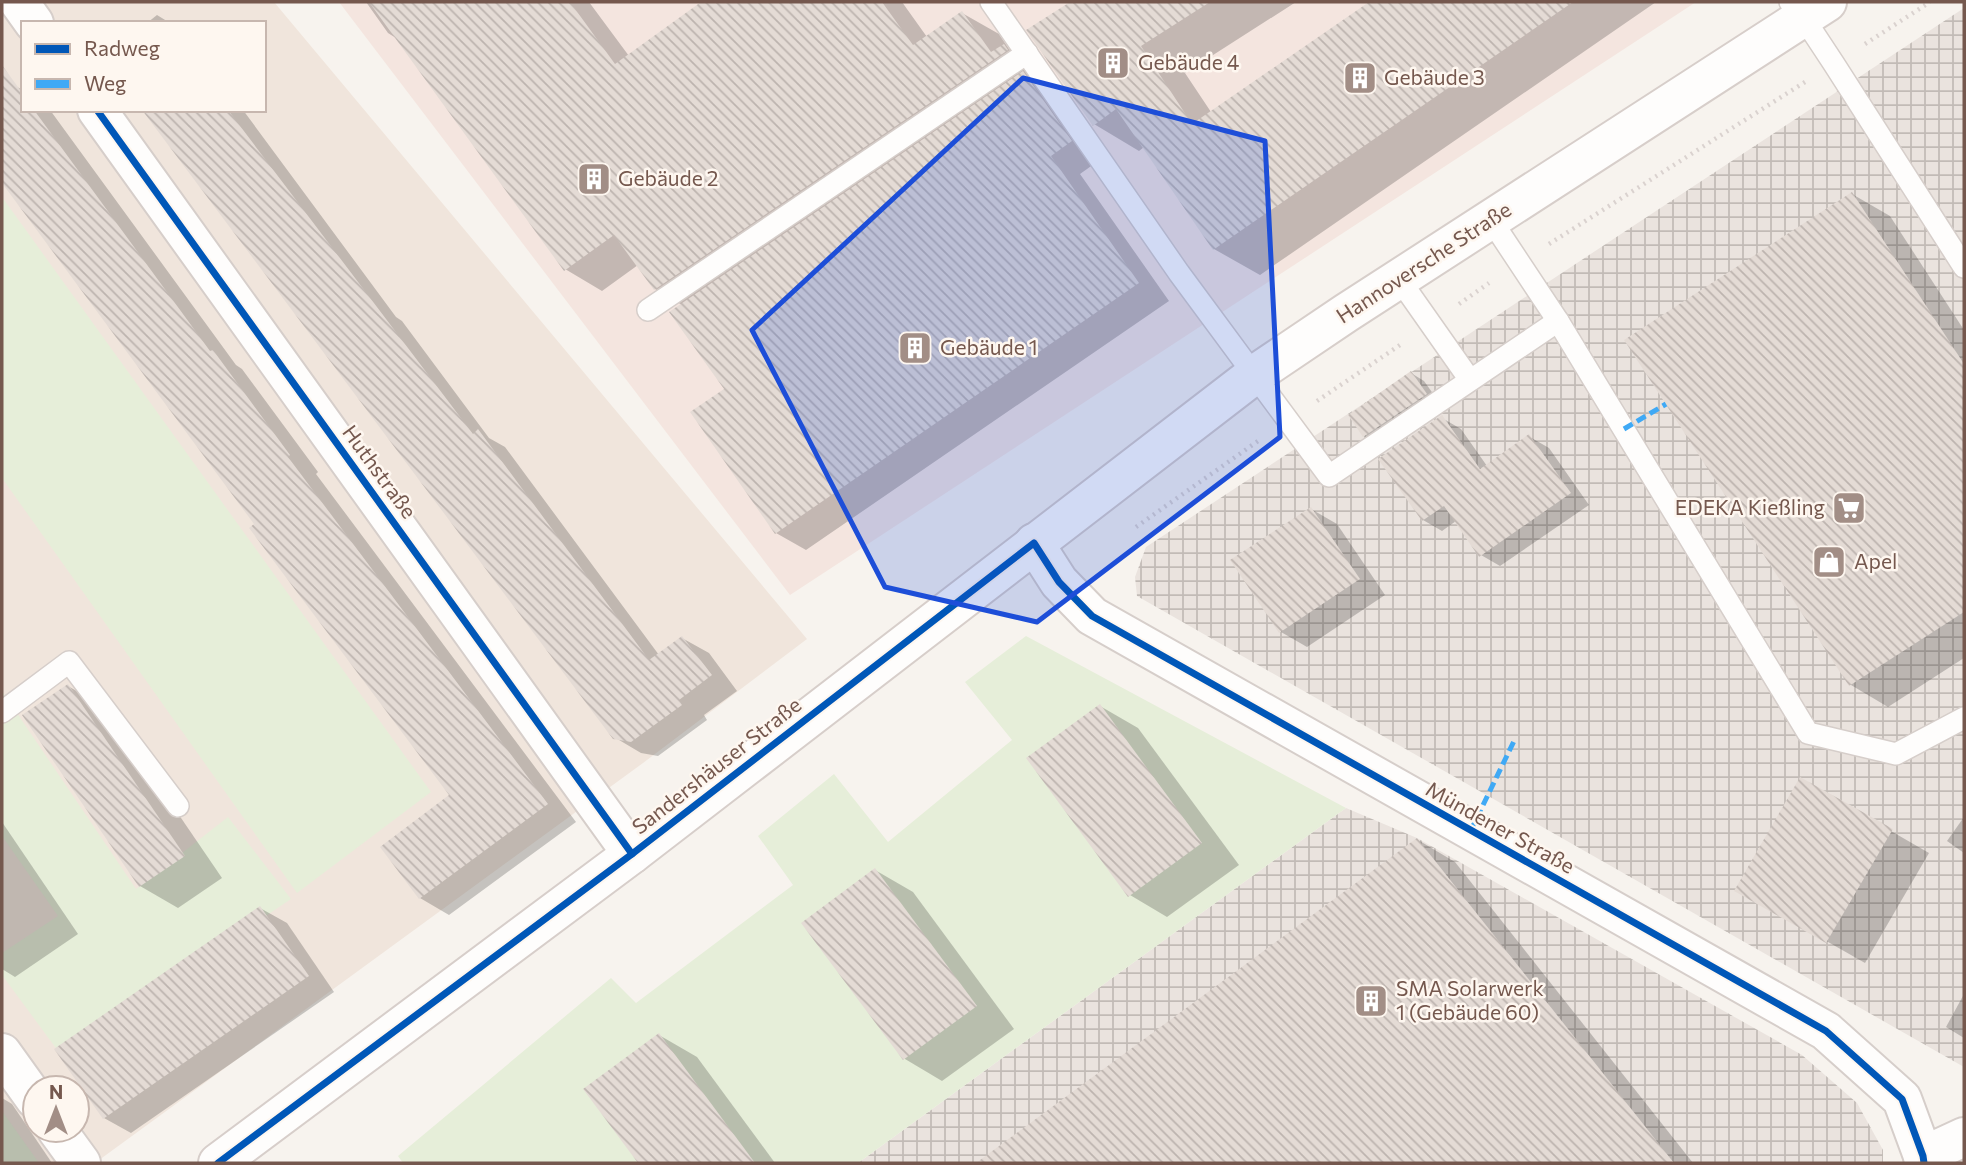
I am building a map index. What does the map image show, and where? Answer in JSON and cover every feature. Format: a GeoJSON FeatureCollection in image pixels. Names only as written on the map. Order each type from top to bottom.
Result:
{"type":"FeatureCollection","features":[{"type":"Feature","properties":{"kind":"street"},"geometry":{"type":"LineString","coordinates":[[19,2],[33,21]]}},
{"type":"Feature","properties":{"kind":"street","name":"Hannoversche Straße"},"geometry":{"type":"LineString","coordinates":[[1034,543],[1254,375],[1491,220],[1807,7]]}},
{"type":"Feature","properties":{"kind":"street","name":"Huthstraße"},"geometry":{"type":"LineString","coordinates":[[98,112],[632,854]]}},
{"type":"Feature","properties":{"kind":"street","name":"Sandershäuser Straße"},"geometry":{"type":"LineString","coordinates":[[218,1163],[632,854],[1034,543]]}},
{"type":"Feature","properties":{"kind":"street","name":"Mündener Straße"},"geometry":{"type":"LineString","coordinates":[[1034,543],[1059,582],[1092,617],[1826,1031],[1902,1098],[1924,1160]]}},
{"type":"Feature","properties":{"kind":"street"},"geometry":{"type":"LineString","coordinates":[[2,1053],[21,1079]]}},
{"type":"Feature","properties":{"kind":"street"},"geometry":{"type":"LineString","coordinates":[[1924,1160],[1964,1137]]}},
{"type":"Feature","properties":{"kind":"street"},"geometry":{"type":"LineString","coordinates":[[67,1144],[81,1163]]}},
{"type":"Feature","properties":{"kind":"lane"},"geometry":{"type":"LineString","coordinates":[[991,2],[1180,273],[1329,476],[1558,321]]}},
{"type":"Feature","properties":{"kind":"lane"},"geometry":{"type":"LineString","coordinates":[[1807,7],[1964,267]]}},
{"type":"Feature","properties":{"kind":"lane"},"geometry":{"type":"LineString","coordinates":[[648,310],[1027,53]]}},
{"type":"Feature","properties":{"kind":"lane"},"geometry":{"type":"LineString","coordinates":[[1491,220],[1558,321],[1808,733],[1896,754],[1964,718]]}},
{"type":"Feature","properties":{"kind":"lane"},"geometry":{"type":"LineString","coordinates":[[1399,279],[1469,380]]}},
{"type":"Feature","properties":{"kind":"lane"},"geometry":{"type":"LineString","coordinates":[[2,712],[69,662],[178,806]]}},
{"type":"Feature","properties":{"kind":"highlighted area"},"geometry":{"type":"Polygon","coordinates":[[[1023,78],[1265,141],[1280,437],[1037,622],[885,587],[752,330],[1023,78]]]}},
{"type":"Feature","properties":{"kind":"shaded area"},"geometry":{"type":"Polygon","coordinates":[[[2,2],[274,2],[807,639],[643,763],[95,1163],[2,1163],[2,2]]]}},
{"type":"Feature","properties":{"kind":"shaded area"},"geometry":{"type":"Polygon","coordinates":[[[339,2],[1696,2],[790,595],[339,2]]]}},
{"type":"Feature","properties":{"kind":"shaded area"},"geometry":{"type":"Polygon","coordinates":[[[1964,8],[1964,1067],[1137,596],[1135,577],[1146,547],[1964,8]]]}},
{"type":"Feature","properties":{"kind":"shaded area"},"geometry":{"type":"Polygon","coordinates":[[[1346,808],[1417,838],[1802,1055],[1857,1103],[1883,1150],[1883,1163],[858,1163],[1346,808]]]}},
{"type":"Feature","properties":{"kind":"green space"},"geometry":{"type":"Polygon","coordinates":[[[2,197],[431,792],[297,893],[2,478],[2,197]]]}},
{"type":"Feature","properties":{"kind":"green space"},"geometry":{"type":"Polygon","coordinates":[[[1026,636],[1346,808],[858,1163],[403,1163],[398,1156],[611,978],[636,1003],[793,885],[758,836],[834,774],[888,842],[1012,740],[965,682],[1026,636]]]}},
{"type":"Feature","properties":{"kind":"green space"},"geometry":{"type":"Polygon","coordinates":[[[2,691],[136,889],[228,817],[291,899],[61,1055],[2,975],[2,953],[58,916],[2,836],[2,691]]]}},
{"type":"Feature","properties":{"kind":"green space"},"geometry":{"type":"Polygon","coordinates":[[[2,1111],[21,1138],[21,1144],[25,1144],[39,1163],[2,1163],[2,1111]]]}},
{"type":"Feature","properties":{"kind":"building","name":"Gebäude 2"},"geometry":{"type":"Polygon","coordinates":[[[369,2],[570,2],[615,64],[701,2],[882,2],[913,45],[962,11],[991,52],[1004,44],[1008,50],[654,290],[614,235],[564,271],[369,2]]]}},
{"type":"Feature","properties":{"kind":"building","name":"Gebäude 3"},"geometry":{"type":"Polygon","coordinates":[[[1070,2],[1210,2],[1141,46],[1192,124],[1369,2],[1573,2],[1213,250],[1116,109],[1093,126],[1026,30],[1070,2]]]}},
{"type":"Feature","properties":{"kind":"building"},"geometry":{"type":"Polygon","coordinates":[[[2,65],[21,91],[21,112],[35,112],[210,351],[213,350],[290,455],[288,457],[548,804],[419,899],[380,847],[449,795],[249,528],[254,524],[2,183],[2,65]]]}},
{"type":"Feature","properties":{"kind":"building","name":"Gebäude 1"},"geometry":{"type":"Polygon","coordinates":[[[1023,71],[1072,141],[1051,156],[1139,283],[775,534],[690,412],[724,389],[669,312],[1023,71]]]}},
{"type":"Feature","properties":{"kind":"building"},"geometry":{"type":"Polygon","coordinates":[[[143,112],[230,112],[473,434],[478,429],[649,660],[682,636],[712,675],[679,700],[682,705],[631,742],[613,739],[143,112]]]}},
{"type":"Feature","properties":{"kind":"building","name":"EDEKA Kießling"},"geometry":{"type":"Polygon","coordinates":[[[1852,192],[1964,364],[1964,612],[1849,686],[1624,340],[1852,192]]]}},
{"type":"Feature","properties":{"kind":"building"},"geometry":{"type":"Polygon","coordinates":[[[1411,371],[1427,394],[1363,437],[1348,415],[1411,371]]]}},
{"type":"Feature","properties":{"kind":"building"},"geometry":{"type":"Polygon","coordinates":[[[1442,415],[1480,469],[1529,434],[1571,493],[1479,557],[1444,506],[1422,521],[1378,459],[1442,415]]]}},
{"type":"Feature","properties":{"kind":"building"},"geometry":{"type":"Polygon","coordinates":[[[1311,507],[1360,579],[1279,633],[1230,560],[1311,507]]]}},
{"type":"Feature","properties":{"kind":"building"},"geometry":{"type":"Polygon","coordinates":[[[68,684],[185,856],[139,887],[22,715],[68,684]]]}},
{"type":"Feature","properties":{"kind":"building"},"geometry":{"type":"Polygon","coordinates":[[[1100,704],[1202,843],[1128,897],[1026,758],[1100,704]]]}},
{"type":"Feature","properties":{"kind":"building"},"geometry":{"type":"Polygon","coordinates":[[[1800,777],[1893,829],[1826,943],[1734,891],[1800,777]]]}},
{"type":"Feature","properties":{"kind":"building","name":"SMA Solarwerk 1 (Gebäude 60)"},"geometry":{"type":"Polygon","coordinates":[[[1417,838],[1674,1163],[976,1163],[1417,838]]]}},
{"type":"Feature","properties":{"kind":"building"},"geometry":{"type":"Polygon","coordinates":[[[875,868],[977,1006],[903,1060],[801,923],[875,868]]]}},
{"type":"Feature","properties":{"kind":"building"},"geometry":{"type":"Polygon","coordinates":[[[260,906],[309,976],[103,1119],[91,1102],[91,1074],[72,1074],[54,1049],[260,906]]]}},
{"type":"Feature","properties":{"kind":"building"},"geometry":{"type":"Polygon","coordinates":[[[659,1033],[755,1163],[638,1163],[583,1089],[659,1033]]]}},
{"type":"Feature","properties":{"kind":"marked path"},"geometry":{"type":"LineString","coordinates":[[1624,429],[1666,404]]}},
{"type":"Feature","properties":{"kind":"marked path"},"geometry":{"type":"LineString","coordinates":[[1470,832],[1515,739]]}},
{"type":"Feature","properties":{"kind":"cycle path"},"geometry":{"type":"LineString","coordinates":[[98,112],[632,854]]}},
{"type":"Feature","properties":{"kind":"cycle path"},"geometry":{"type":"LineString","coordinates":[[218,1163],[632,854],[1034,543],[1059,582],[1092,616],[1826,1031],[1902,1099],[1924,1163]]}},
{"type":"Feature","properties":{"kind":"place","name":"Gebäude 4"},"geometry":{"type":"Point","coordinates":[1113,63]}},
{"type":"Feature","properties":{"kind":"place","name":"Gebäude 3"},"geometry":{"type":"Point","coordinates":[1360,78]}},
{"type":"Feature","properties":{"kind":"place","name":"Gebäude 2"},"geometry":{"type":"Point","coordinates":[594,179]}},
{"type":"Feature","properties":{"kind":"place","name":"Gebäude 1"},"geometry":{"type":"Point","coordinates":[915,348]}},
{"type":"Feature","properties":{"kind":"place","name":"EDEKA Kießling"},"geometry":{"type":"Point","coordinates":[1849,508]}},
{"type":"Feature","properties":{"kind":"place","name":"Apel"},"geometry":{"type":"Point","coordinates":[1829,562]}},
{"type":"Feature","properties":{"kind":"place","name":"SMA Solarwerk 1 (Gebäude 60)"},"geometry":{"type":"Point","coordinates":[1371,1001]}}]}
